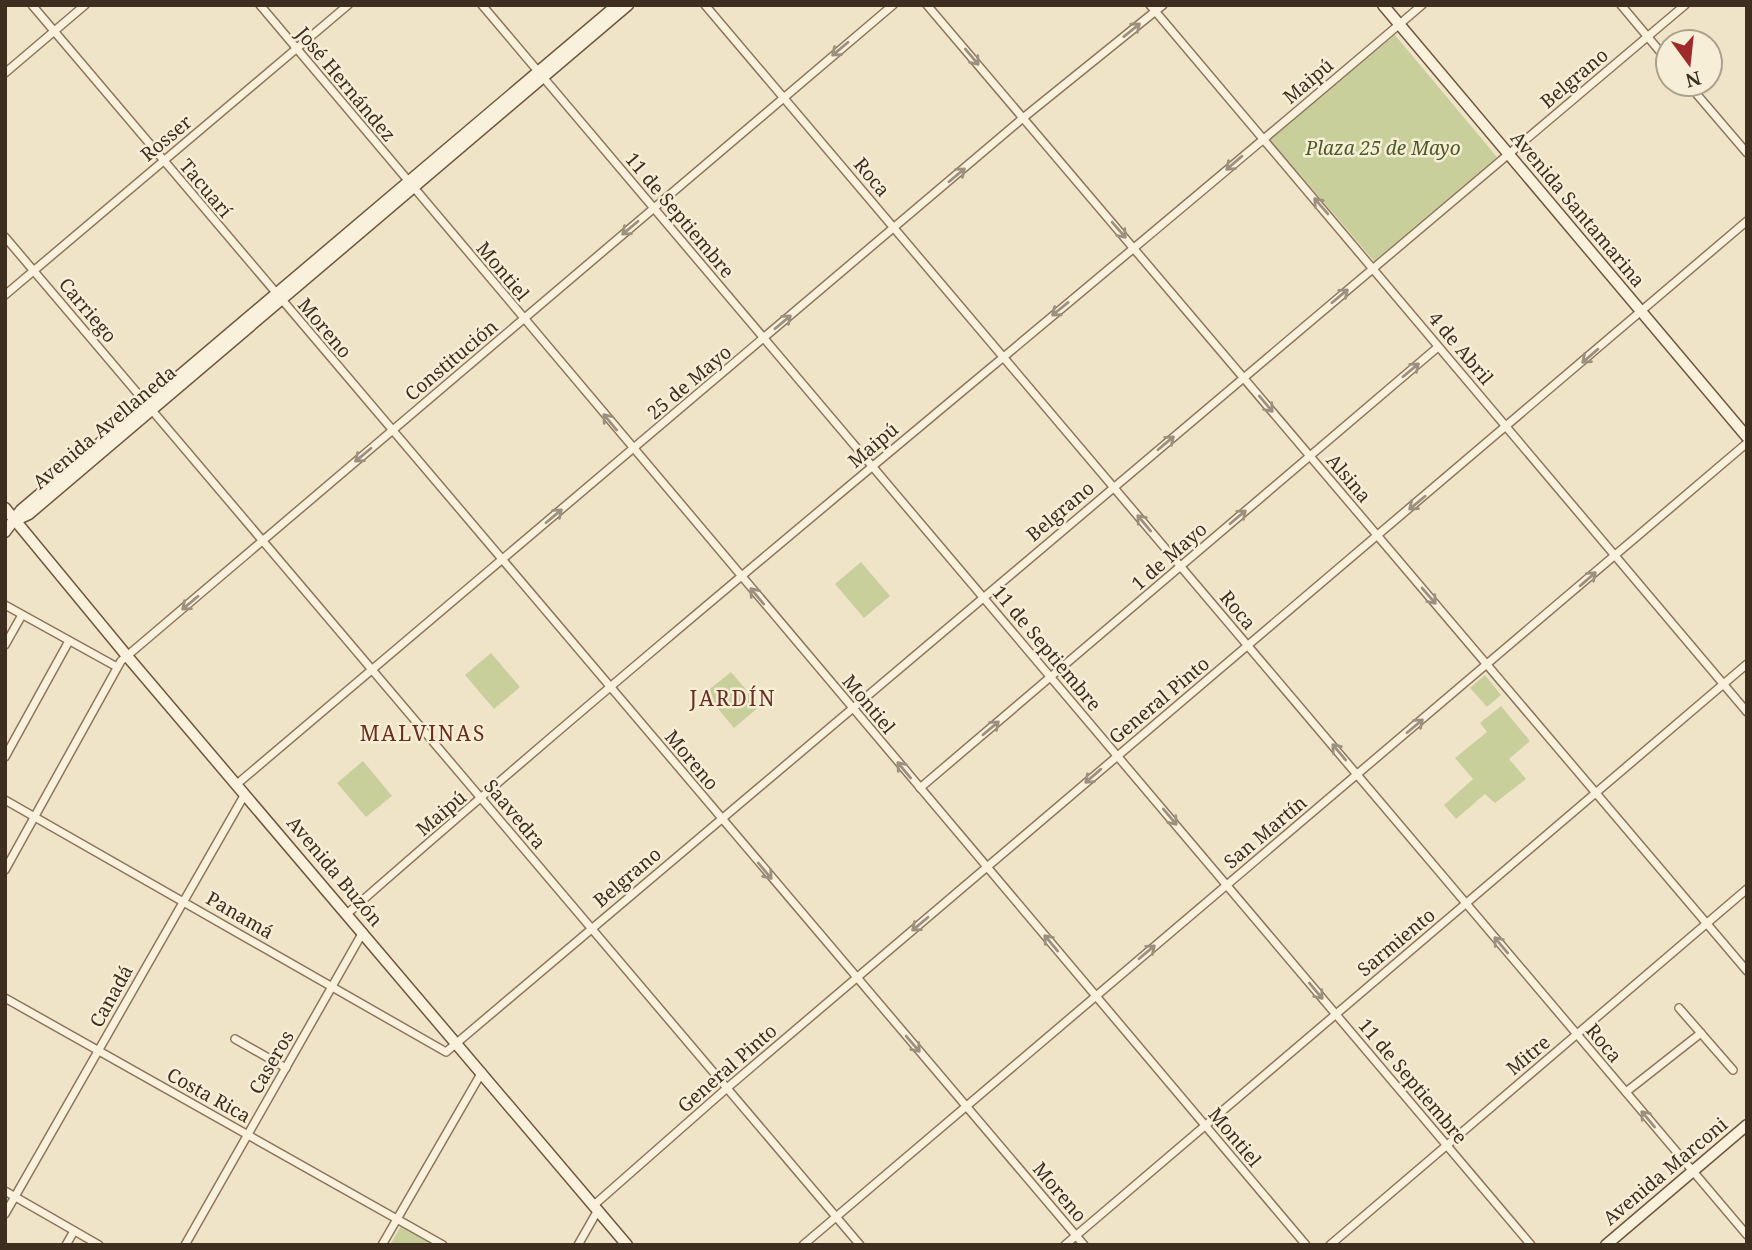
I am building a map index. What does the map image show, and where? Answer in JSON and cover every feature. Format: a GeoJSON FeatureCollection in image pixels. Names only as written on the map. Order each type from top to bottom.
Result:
{"type":"FeatureCollection","features":[{"type":"Feature","properties":{"kind":"main road","name":"Avenida Avellaneda"},"geometry":{"type":"LineString","coordinates":[[541,75],[617,5]]}},
{"type":"Feature","properties":{"kind":"main road","name":"Avenida Avellaneda"},"geometry":{"type":"LineString","coordinates":[[5,532],[10,519],[29,514],[149,407],[541,75],[628,5]]}},
{"type":"Feature","properties":{"kind":"main road","name":"Avenida Santamarina"},"geometry":{"type":"LineString","coordinates":[[1382,5],[1747,437]]}},
{"type":"Feature","properties":{"kind":"main road","name":"Avenida Buzón"},"geometry":{"type":"LineString","coordinates":[[5,508],[10,519],[348,913],[627,1245]]}},
{"type":"Feature","properties":{"kind":"main road","name":"Avenida Marconi"},"geometry":{"type":"LineString","coordinates":[[1605,1245],[1747,1125]]}},
{"type":"Feature","properties":{"kind":"street","name":"Tacuarí"},"geometry":{"type":"LineString","coordinates":[[32,5],[278,298]]}},
{"type":"Feature","properties":{"kind":"street"},"geometry":{"type":"LineString","coordinates":[[5,73],[85,5]]}},
{"type":"Feature","properties":{"kind":"street","name":"José Hernández"},"geometry":{"type":"LineString","coordinates":[[260,5],[410,186]]}},
{"type":"Feature","properties":{"kind":"street","name":"Rosser"},"geometry":{"type":"LineString","coordinates":[[5,295],[348,5]]}},
{"type":"Feature","properties":{"kind":"street","name":"11 de Septiembre"},"geometry":{"type":"LineString","coordinates":[[482,5],[1531,1245]]}},
{"type":"Feature","properties":{"kind":"street","name":"Roca"},"geometry":{"type":"LineString","coordinates":[[705,5],[1747,1235]]}},
{"type":"Feature","properties":{"kind":"street","name":"Constitución"},"geometry":{"type":"LineString","coordinates":[[5,870],[117,667],[127,656],[892,5]]}},
{"type":"Feature","properties":{"kind":"street","name":"Alsina"},"geometry":{"type":"LineString","coordinates":[[928,5],[1747,971]]}},
{"type":"Feature","properties":{"kind":"street","name":"25 de Mayo"},"geometry":{"type":"LineString","coordinates":[[237,784],[1153,8],[1163,5]]}},
{"type":"Feature","properties":{"kind":"street","name":"Maipú"},"geometry":{"type":"LineString","coordinates":[[348,913],[1002,356],[1135,249],[1422,5]]}},
{"type":"Feature","properties":{"kind":"street"},"geometry":{"type":"LineString","coordinates":[[1620,5],[1654,45]]}},
{"type":"Feature","properties":{"kind":"street","name":"Belgrano"},"geometry":{"type":"LineString","coordinates":[[457,1042],[1685,5]]}},
{"type":"Feature","properties":{"kind":"street","name":"4 de Abril"},"geometry":{"type":"LineString","coordinates":[[1153,8],[1747,712]]}},
{"type":"Feature","properties":{"kind":"street"},"geometry":{"type":"LineString","coordinates":[[1700,98],[1747,153]]}},
{"type":"Feature","properties":{"kind":"street","name":"Montiel"},"geometry":{"type":"LineString","coordinates":[[410,186],[1306,1245]]}},
{"type":"Feature","properties":{"kind":"street","name":"General Pinto"},"geometry":{"type":"LineString","coordinates":[[578,1245],[596,1207],[727,1088],[1747,222]]}},
{"type":"Feature","properties":{"kind":"street","name":"Carriego"},"geometry":{"type":"LineString","coordinates":[[5,237],[149,407]]}},
{"type":"Feature","properties":{"kind":"street","name":"Moreno"},"geometry":{"type":"LineString","coordinates":[[278,298],[1084,1245]]}},
{"type":"Feature","properties":{"kind":"street","name":"1 de Mayo"},"geometry":{"type":"LineString","coordinates":[[920,788],[1438,347]]}},
{"type":"Feature","properties":{"kind":"street","name":"Saavedra"},"geometry":{"type":"LineString","coordinates":[[149,407],[860,1245]]}},
{"type":"Feature","properties":{"kind":"street","name":"San Martín"},"geometry":{"type":"LineString","coordinates":[[803,1245],[1747,443]]}},
{"type":"Feature","properties":{"kind":"street"},"geometry":{"type":"LineString","coordinates":[[5,605],[117,667]]}},
{"type":"Feature","properties":{"kind":"street"},"geometry":{"type":"LineString","coordinates":[[5,645],[22,615]]}},
{"type":"Feature","properties":{"kind":"street"},"geometry":{"type":"LineString","coordinates":[[5,757],[69,641]]}},
{"type":"Feature","properties":{"kind":"street","name":"Sarmiento"},"geometry":{"type":"LineString","coordinates":[[1065,1245],[1747,664]]}},
{"type":"Feature","properties":{"kind":"street","name":"Canadá"},"geometry":{"type":"LineString","coordinates":[[5,1214],[245,794]]}},
{"type":"Feature","properties":{"kind":"street","name":"Panamá"},"geometry":{"type":"LineString","coordinates":[[5,800],[446,1052],[457,1042]]}},
{"type":"Feature","properties":{"kind":"street","name":"Mitre"},"geometry":{"type":"LineString","coordinates":[[1330,1245],[1747,889]]}},
{"type":"Feature","properties":{"kind":"street","name":"Caseros"},"geometry":{"type":"LineString","coordinates":[[185,1245],[363,931]]}},
{"type":"Feature","properties":{"kind":"street","name":"Costa Rica"},"geometry":{"type":"LineString","coordinates":[[5,998],[443,1245]]}},
{"type":"Feature","properties":{"kind":"street"},"geometry":{"type":"LineString","coordinates":[[1679,1008],[1733,1070]]}},
{"type":"Feature","properties":{"kind":"street"},"geometry":{"type":"LineString","coordinates":[[1626,1092],[1701,1033]]}},
{"type":"Feature","properties":{"kind":"street"},"geometry":{"type":"LineString","coordinates":[[235,1039],[286,1068]]}},
{"type":"Feature","properties":{"kind":"street"},"geometry":{"type":"LineString","coordinates":[[382,1245],[482,1072]]}},
{"type":"Feature","properties":{"kind":"street"},"geometry":{"type":"LineString","coordinates":[[5,1191],[99,1245]]}},
{"type":"Feature","properties":{"kind":"street"},"geometry":{"type":"LineString","coordinates":[[66,1245],[74,1231]]}},
{"type":"Feature","properties":{"kind":"green space","name":"Plaza 25 de Mayo"},"geometry":{"type":"Polygon","coordinates":[[[1395,35],[1497,157],[1374,261],[1269,138],[1395,35]]]}},
{"type":"Feature","properties":{"kind":"green space"},"geometry":{"type":"Polygon","coordinates":[[[861,562],[890,596],[864,618],[835,584],[861,562]]]}},
{"type":"Feature","properties":{"kind":"green space"},"geometry":{"type":"Polygon","coordinates":[[[491,653],[520,687],[494,709],[465,675],[491,653]]]}},
{"type":"Feature","properties":{"kind":"green space"},"geometry":{"type":"Polygon","coordinates":[[[731,672],[760,706],[734,728],[705,693],[731,672]]]}},
{"type":"Feature","properties":{"kind":"green space"},"geometry":{"type":"Polygon","coordinates":[[[1485,675],[1501,695],[1487,707],[1470,688],[1485,675]]]}},
{"type":"Feature","properties":{"kind":"green space"},"geometry":{"type":"Polygon","coordinates":[[[1501,706],[1530,741],[1509,759],[1526,779],[1495,803],[1485,794],[1456,819],[1444,805],[1473,779],[1455,758],[1487,732],[1480,723],[1501,706]]]}},
{"type":"Feature","properties":{"kind":"green space"},"geometry":{"type":"Polygon","coordinates":[[[363,761],[392,796],[366,817],[337,783],[363,761]]]}},
{"type":"Feature","properties":{"kind":"green space"},"geometry":{"type":"Polygon","coordinates":[[[401,1226],[434,1245],[390,1245],[401,1226]]]}},
{"type":"Feature","properties":{"kind":"district","name":"JARDÍN"},"geometry":{"type":"Point","coordinates":[733,698]}},
{"type":"Feature","properties":{"kind":"district","name":"MALVINAS"},"geometry":{"type":"Point","coordinates":[423,733]}}]}
